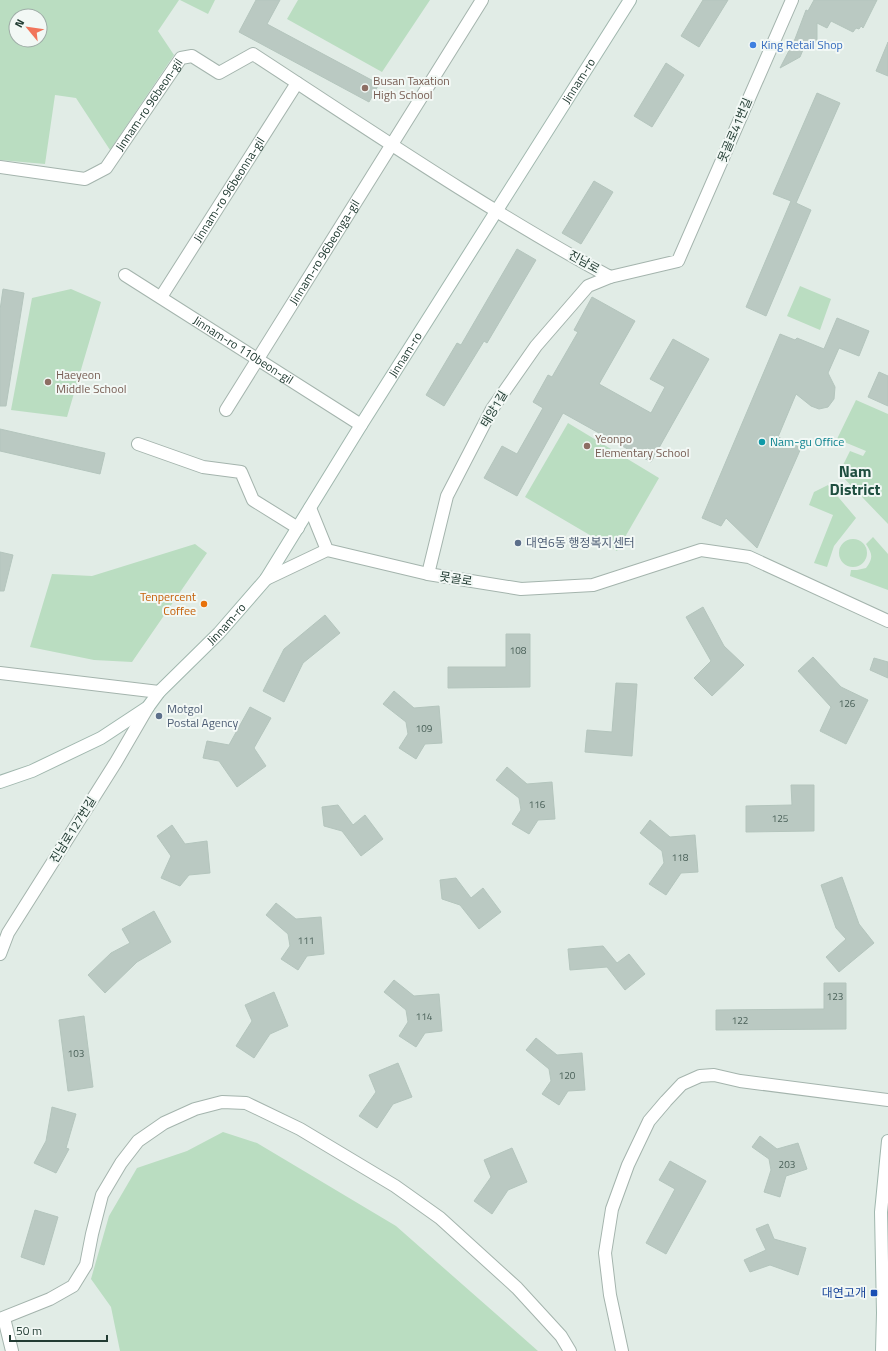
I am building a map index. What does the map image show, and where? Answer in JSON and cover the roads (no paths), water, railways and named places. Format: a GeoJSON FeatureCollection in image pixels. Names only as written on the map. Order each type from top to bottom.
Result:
{"type":"FeatureCollection","features":[{"type":"Feature","properties":{"kind":"street"},"geometry":{"type":"LineString","coordinates":[[392,146],[482,0]]}},
{"type":"Feature","properties":{"kind":"street","name":"Jinnam-ro"},"geometry":{"type":"LineString","coordinates":[[0,782],[32,771],[101,738],[148,707],[159,692],[219,633],[266,579],[361,425],[630,0]]}},
{"type":"Feature","properties":{"kind":"street","name":"못골로41번길"},"geometry":{"type":"LineString","coordinates":[[678,261],[792,0]]}},
{"type":"Feature","properties":{"kind":"street","name":"Jinnam-ro 96beon-gil"},"geometry":{"type":"LineString","coordinates":[[0,166],[85,179],[106,168],[181,58],[192,56],[219,73],[253,54],[392,146],[497,211]]}},
{"type":"Feature","properties":{"kind":"street","name":"Jinnam-ro 96beonna-gil"},"geometry":{"type":"LineString","coordinates":[[161,297],[297,83]]}},
{"type":"Feature","properties":{"kind":"street","name":"Jinnam-ro 96beonga-gil"},"geometry":{"type":"LineString","coordinates":[[226,410],[392,146]]}},
{"type":"Feature","properties":{"kind":"street","name":"진남로"},"geometry":{"type":"LineString","coordinates":[[497,211],[610,277],[678,261]]}},
{"type":"Feature","properties":{"kind":"street","name":"Jinnam-ro 110beon-gil"},"geometry":{"type":"LineString","coordinates":[[125,275],[361,425]]}},
{"type":"Feature","properties":{"kind":"street","name":"태양1길"},"geometry":{"type":"LineString","coordinates":[[428,574],[447,496],[492,409],[536,346],[588,286],[610,277]]}},
{"type":"Feature","properties":{"kind":"street"},"geometry":{"type":"LineString","coordinates":[[138,444],[202,467],[241,472],[253,500],[298,528]]}},
{"type":"Feature","properties":{"kind":"street"},"geometry":{"type":"LineString","coordinates":[[266,579],[327,550],[310,508]]}},
{"type":"Feature","properties":{"kind":"street","name":"못골로"},"geometry":{"type":"LineString","coordinates":[[327,550],[428,574],[521,589],[594,585],[701,550],[749,557],[888,621]]}},
{"type":"Feature","properties":{"kind":"street"},"geometry":{"type":"LineString","coordinates":[[0,673],[159,692]]}},
{"type":"Feature","properties":{"kind":"street","name":"진남로127번길"},"geometry":{"type":"LineString","coordinates":[[0,954],[4,933],[116,762],[148,707]]}},
{"type":"Feature","properties":{"kind":"street"},"geometry":{"type":"LineString","coordinates":[[622,1351],[610,1295],[605,1252],[612,1209],[628,1165],[649,1121],[682,1084],[700,1076],[714,1075],[740,1081],[888,1100]]}},
{"type":"Feature","properties":{"kind":"street"},"geometry":{"type":"LineString","coordinates":[[12,1351],[2,1318],[50,1299],[73,1286],[86,1265],[102,1195],[120,1163],[138,1141],[164,1123],[195,1109],[222,1102],[246,1103],[300,1129],[395,1186],[440,1218],[517,1288],[561,1336],[570,1351]]}},
{"type":"Feature","properties":{"kind":"street"},"geometry":{"type":"LineString","coordinates":[[882,1351],[883,1313],[881,1212],[888,1141]]}},
{"type":"Feature","properties":{"kind":"place","name":"King Retail Shop"},"geometry":{"type":"Point","coordinates":[753,45]}},
{"type":"Feature","properties":{"kind":"place","name":"Busan Taxation High School"},"geometry":{"type":"Point","coordinates":[365,88]}},
{"type":"Feature","properties":{"kind":"place","name":"Haeyeon Middle School"},"geometry":{"type":"Point","coordinates":[48,382]}},
{"type":"Feature","properties":{"kind":"place","name":"Nam-gu Office"},"geometry":{"type":"Point","coordinates":[762,442]}},
{"type":"Feature","properties":{"kind":"place","name":"Yeonpo Elementary School"},"geometry":{"type":"Point","coordinates":[587,446]}},
{"type":"Feature","properties":{"kind":"place","name":"대연6동 행정복지센터"},"geometry":{"type":"Point","coordinates":[518,543]}},
{"type":"Feature","properties":{"kind":"place","name":"Tenpercent Coffee"},"geometry":{"type":"Point","coordinates":[204,604]}},
{"type":"Feature","properties":{"kind":"place","name":"Motgol Postal Agency"},"geometry":{"type":"Point","coordinates":[159,716]}},
{"type":"Feature","properties":{"kind":"place","name":"대연고개"},"geometry":{"type":"Point","coordinates":[874,1293]}},
{"type":"Feature","properties":{"kind":"district","name":"Nam District"},"geometry":{"type":"Point","coordinates":[855,480]}}]}
